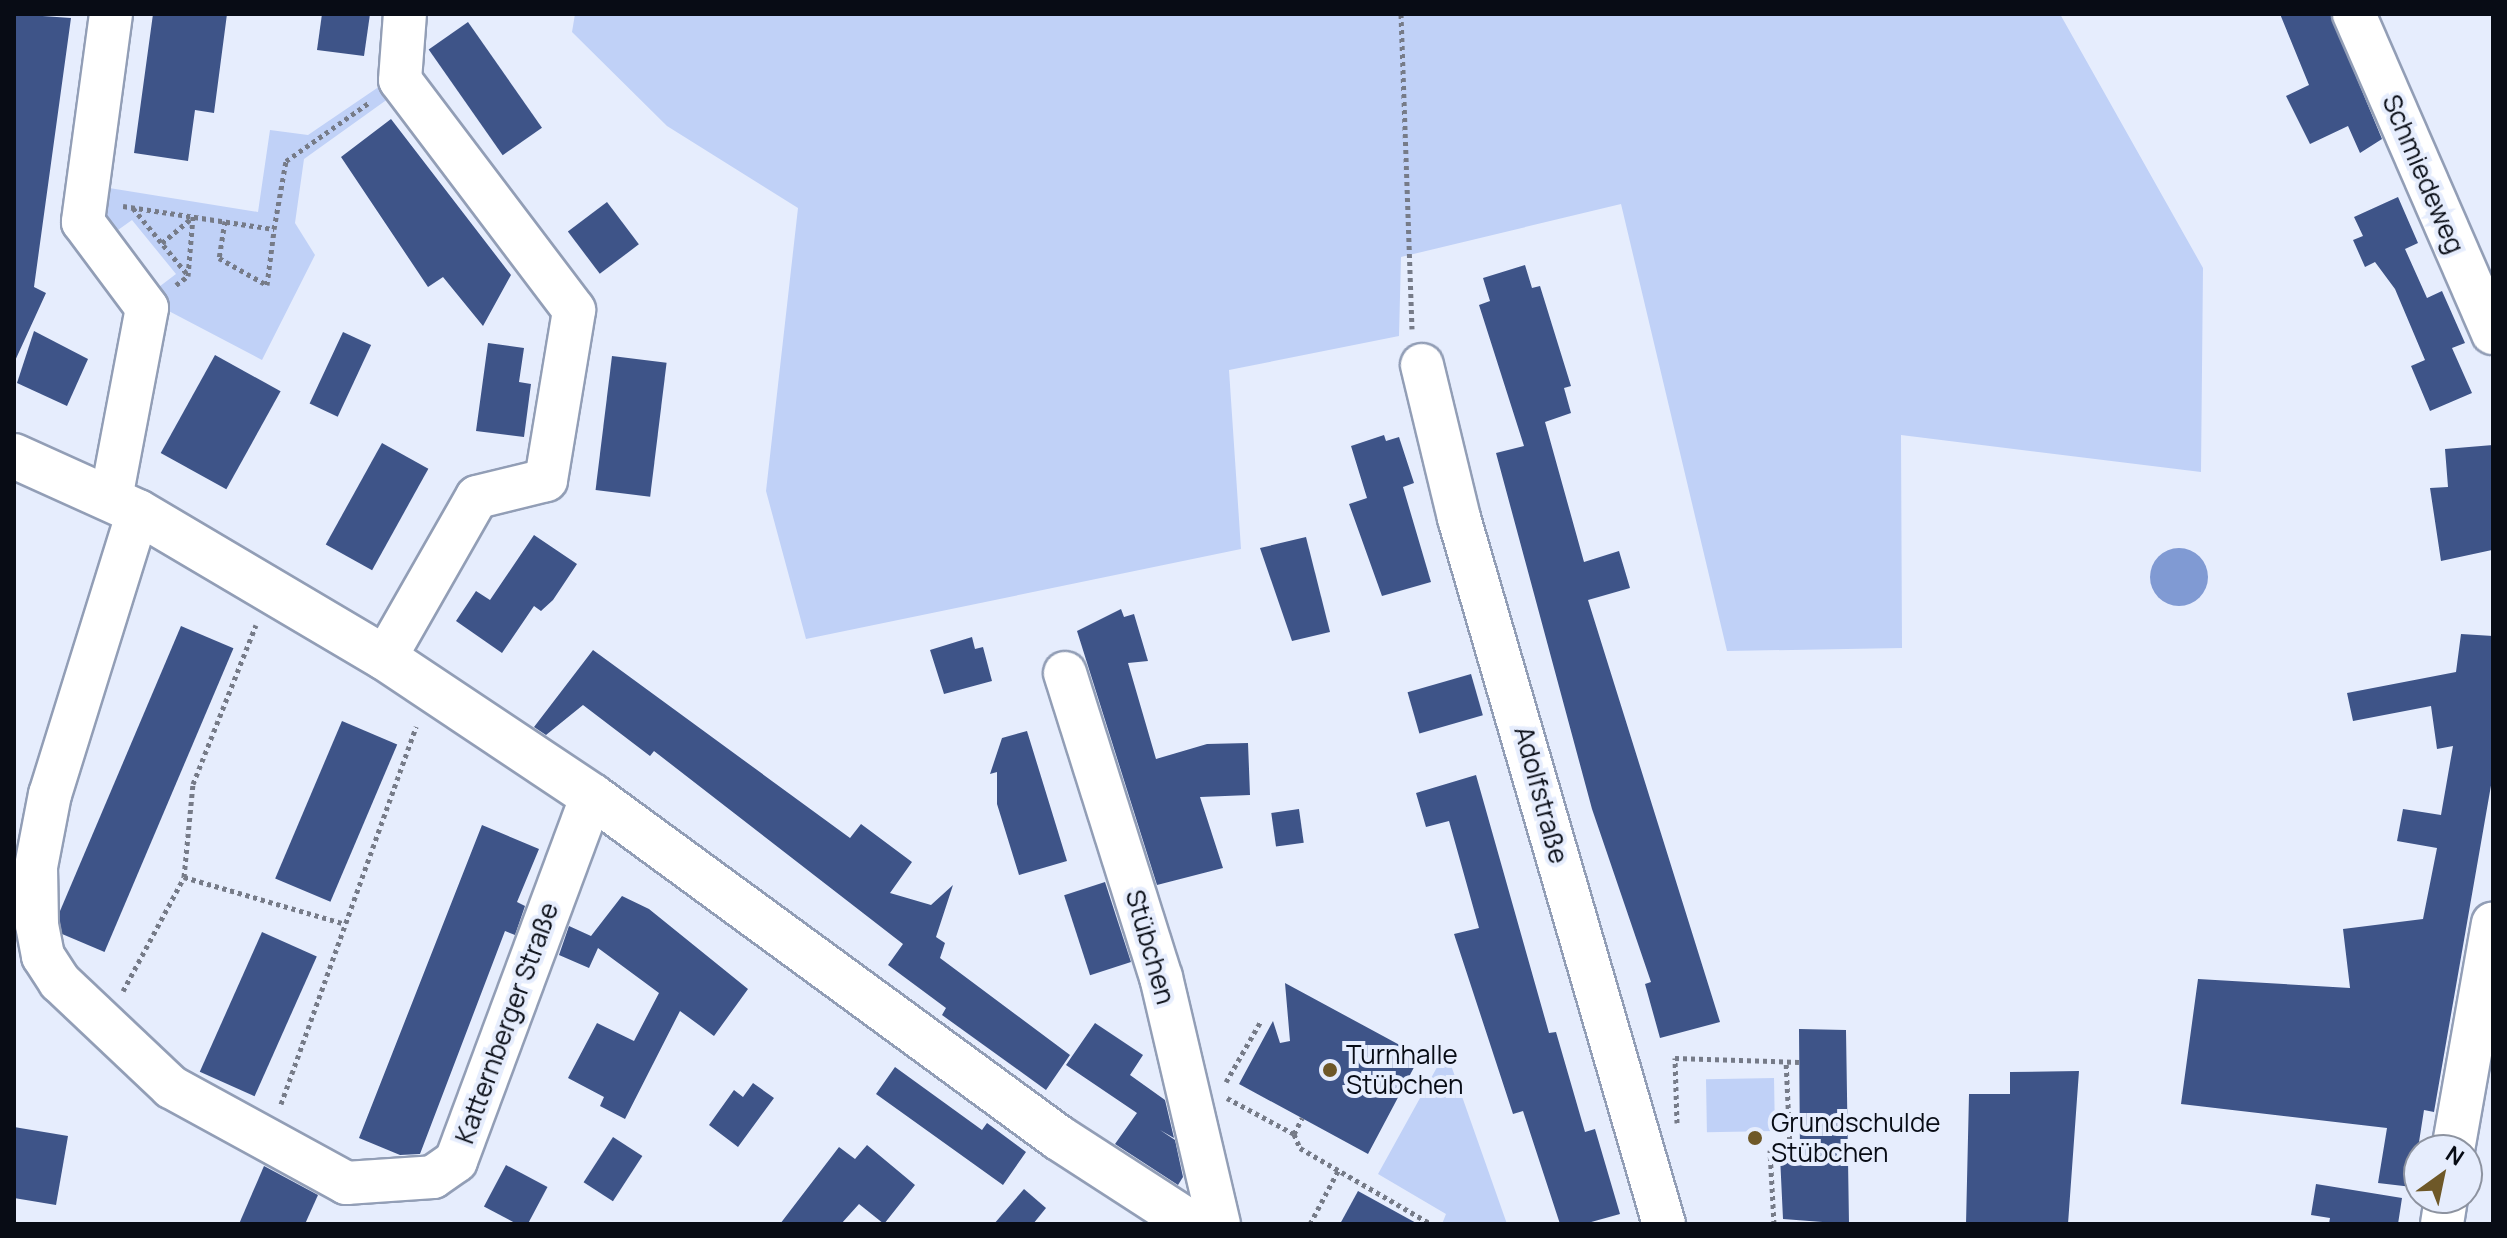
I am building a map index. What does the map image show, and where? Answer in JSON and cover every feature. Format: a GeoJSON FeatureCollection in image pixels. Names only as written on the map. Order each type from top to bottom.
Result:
{"type":"FeatureCollection","features":[{"type":"Feature","properties":{"kind":"street"},"geometry":{"type":"LineString","coordinates":[[111,14],[83,222],[147,308]]}},
{"type":"Feature","properties":{"kind":"street"},"geometry":{"type":"LineString","coordinates":[[385,658],[477,497],[546,480],[574,310],[400,80],[405,14]]}},
{"type":"Feature","properties":{"kind":"street","name":"Schmiedeweg"},"geometry":{"type":"LineString","coordinates":[[2354,14],[2493,333]]}},
{"type":"Feature","properties":{"kind":"street","name":"Katternberger Straße"},"geometry":{"type":"LineString","coordinates":[[147,308],[125,505],[50,794],[36,867],[37,925],[43,956],[60,982],[171,1087],[346,1183],[433,1177],[456,1161],[592,796]]}},
{"type":"Feature","properties":{"kind":"street","name":"Adolfstraße"},"geometry":{"type":"LineString","coordinates":[[1422,365],[1459,518],[1664,1224]]}},
{"type":"Feature","properties":{"kind":"street"},"geometry":{"type":"LineString","coordinates":[[14,456],[125,505],[385,658],[592,796],[1059,1138],[1192,1224]]}},
{"type":"Feature","properties":{"kind":"street","name":"Stübchen"},"geometry":{"type":"LineString","coordinates":[[1065,673],[1161,977],[1219,1224]]}},
{"type":"Feature","properties":{"kind":"street"},"geometry":{"type":"LineString","coordinates":[[2456,1134],[2493,923]]}},
{"type":"Feature","properties":{"kind":"path"},"geometry":{"type":"LineString","coordinates":[[1401,14],[1412,334],[1422,365]]}},
{"type":"Feature","properties":{"kind":"path"},"geometry":{"type":"LineString","coordinates":[[225,221],[219,258],[267,285],[286,161],[400,80]]}},
{"type":"Feature","properties":{"kind":"path"},"geometry":{"type":"LineString","coordinates":[[86,200],[274,229]]}},
{"type":"Feature","properties":{"kind":"path"},"geometry":{"type":"LineString","coordinates":[[132,207],[188,276]]}},
{"type":"Feature","properties":{"kind":"path"},"geometry":{"type":"LineString","coordinates":[[162,243],[193,216]]}},
{"type":"Feature","properties":{"kind":"path"},"geometry":{"type":"LineString","coordinates":[[147,308],[188,276],[193,216]]}},
{"type":"Feature","properties":{"kind":"path"},"geometry":{"type":"LineString","coordinates":[[127,983],[184,877],[193,784],[269,590]]}},
{"type":"Feature","properties":{"kind":"path"},"geometry":{"type":"LineString","coordinates":[[278,1111],[342,923],[430,688]]}},
{"type":"Feature","properties":{"kind":"path"},"geometry":{"type":"LineString","coordinates":[[184,877],[342,923]]}},
{"type":"Feature","properties":{"kind":"path"},"geometry":{"type":"LineString","coordinates":[[1261,1021],[1220,1094],[1294,1134],[1300,1148],[1431,1224]]}},
{"type":"Feature","properties":{"kind":"path"},"geometry":{"type":"LineString","coordinates":[[1677,1129],[1675,1058],[1799,1062]]}},
{"type":"Feature","properties":{"kind":"path"},"geometry":{"type":"LineString","coordinates":[[1774,1224],[1770,1150],[1790,1148],[1786,1061]]}},
{"type":"Feature","properties":{"kind":"path"},"geometry":{"type":"LineString","coordinates":[[1294,1134],[1302,1118]]}},
{"type":"Feature","properties":{"kind":"path"},"geometry":{"type":"LineString","coordinates":[[1310,1224],[1339,1169]]}},
{"type":"Feature","properties":{"kind":"shaded area"},"geometry":{"type":"Polygon","coordinates":[[[575,14],[2060,14],[2203,268],[2201,472],[1901,435],[1902,648],[1727,651],[1621,204],[1401,257],[1399,336],[1229,370],[1241,549],[806,639],[766,491],[798,208],[667,126],[572,32],[575,14]]]}},
{"type":"Feature","properties":{"kind":"shaded area"},"geometry":{"type":"Polygon","coordinates":[[[383,84],[392,96],[304,159],[295,223],[315,255],[262,360],[163,308],[151,293],[176,274],[132,220],[111,235],[100,214],[103,187],[258,212],[270,130],[308,135],[383,84]]]}},
{"type":"Feature","properties":{"kind":"shaded area"},"geometry":{"type":"Polygon","coordinates":[[[2179,548],[2190,550],[2199,557],[2206,566],[2206,588],[2199,597],[2190,604],[2179,606],[2168,604],[2159,597],[2152,588],[2150,577],[2152,566],[2159,557],[2168,550],[2179,548]]]}},
{"type":"Feature","properties":{"kind":"shaded area"},"geometry":{"type":"Polygon","coordinates":[[[1446,1051],[1507,1224],[1442,1224],[1446,1214],[1378,1174],[1446,1051]]]}},
{"type":"Feature","properties":{"kind":"shaded area"},"geometry":{"type":"Polygon","coordinates":[[[1774,1078],[1775,1131],[1707,1132],[1706,1079],[1774,1078]]]}},
{"type":"Feature","properties":{"kind":"building"},"geometry":{"type":"Polygon","coordinates":[[[14,14],[71,18],[34,287],[46,293],[14,363],[14,14]]]}},
{"type":"Feature","properties":{"kind":"building"},"geometry":{"type":"Polygon","coordinates":[[[153,14],[227,14],[214,113],[195,110],[188,161],[134,153],[153,14]]]}},
{"type":"Feature","properties":{"kind":"building"},"geometry":{"type":"Polygon","coordinates":[[[322,14],[370,14],[364,56],[317,50],[322,14]]]}},
{"type":"Feature","properties":{"kind":"building"},"geometry":{"type":"Polygon","coordinates":[[[2280,14],[2330,14],[2382,139],[2360,153],[2348,126],[2310,144],[2286,96],[2309,85],[2280,14]]]}},
{"type":"Feature","properties":{"kind":"building"},"geometry":{"type":"Polygon","coordinates":[[[468,22],[542,128],[503,155],[429,50],[468,22]]]}},
{"type":"Feature","properties":{"kind":"building"},"geometry":{"type":"Polygon","coordinates":[[[391,119],[511,275],[483,326],[443,277],[428,287],[341,157],[391,119]]]}},
{"type":"Feature","properties":{"kind":"building"},"geometry":{"type":"Polygon","coordinates":[[[2398,197],[2418,243],[2405,249],[2427,298],[2442,291],[2465,343],[2452,348],[2472,393],[2430,411],[2411,366],[2425,360],[2395,289],[2375,262],[2365,267],[2353,240],[2363,236],[2354,217],[2398,197]]]}},
{"type":"Feature","properties":{"kind":"building"},"geometry":{"type":"Polygon","coordinates":[[[607,202],[639,244],[600,274],[568,231],[607,202]]]}},
{"type":"Feature","properties":{"kind":"building"},"geometry":{"type":"Polygon","coordinates":[[[1525,265],[1532,288],[1540,286],[1571,386],[1564,388],[1571,413],[1545,422],[1584,562],[1619,551],[1630,588],[1588,600],[1720,1022],[1660,1038],[1645,984],[1651,982],[1592,809],[1496,453],[1524,446],[1479,305],[1490,301],[1483,278],[1525,265]]]}},
{"type":"Feature","properties":{"kind":"building"},"geometry":{"type":"Polygon","coordinates":[[[34,331],[88,359],[67,406],[17,383],[34,331]]]}},
{"type":"Feature","properties":{"kind":"building"},"geometry":{"type":"Polygon","coordinates":[[[343,332],[371,345],[338,417],[310,404],[343,332]]]}},
{"type":"Feature","properties":{"kind":"building"},"geometry":{"type":"Polygon","coordinates":[[[488,343],[524,348],[519,382],[531,384],[524,437],[476,431],[488,343]]]}},
{"type":"Feature","properties":{"kind":"building"},"geometry":{"type":"Polygon","coordinates":[[[215,355],[281,391],[226,489],[161,453],[215,355]]]}},
{"type":"Feature","properties":{"kind":"building"},"geometry":{"type":"Polygon","coordinates":[[[612,356],[667,363],[650,497],[596,490],[612,356]]]}},
{"type":"Feature","properties":{"kind":"building"},"geometry":{"type":"Polygon","coordinates":[[[1384,435],[1386,441],[1399,437],[1414,483],[1403,487],[1431,582],[1382,596],[1349,504],[1367,498],[1351,446],[1384,435]]]}},
{"type":"Feature","properties":{"kind":"building"},"geometry":{"type":"Polygon","coordinates":[[[382,443],[428,469],[372,570],[326,544],[382,443]]]}},
{"type":"Feature","properties":{"kind":"building"},"geometry":{"type":"Polygon","coordinates":[[[2493,445],[2492,550],[2441,561],[2430,488],[2448,487],[2445,449],[2493,445]]]}},
{"type":"Feature","properties":{"kind":"building"},"geometry":{"type":"Polygon","coordinates":[[[534,535],[577,564],[553,600],[541,611],[534,606],[502,653],[456,621],[476,591],[490,600],[534,535]]]}},
{"type":"Feature","properties":{"kind":"building"},"geometry":{"type":"Polygon","coordinates":[[[1306,537],[1330,632],[1292,641],[1260,548],[1306,537]]]}},
{"type":"Feature","properties":{"kind":"building"},"geometry":{"type":"Polygon","coordinates":[[[1121,609],[1124,617],[1134,614],[1148,661],[1128,663],[1156,759],[1207,744],[1248,743],[1250,795],[1200,797],[1223,868],[1157,885],[1077,631],[1121,609]]]}},
{"type":"Feature","properties":{"kind":"building"},"geometry":{"type":"Polygon","coordinates":[[[181,626],[233,648],[105,952],[52,930],[181,626]]]}},
{"type":"Feature","properties":{"kind":"building"},"geometry":{"type":"Polygon","coordinates":[[[2461,634],[2493,636],[2493,774],[2434,1112],[2424,1110],[2420,1134],[2403,1134],[2403,1186],[2378,1183],[2387,1128],[2181,1104],[2198,979],[2350,988],[2343,929],[2423,919],[2437,848],[2397,841],[2403,809],[2441,815],[2453,746],[2437,749],[2431,706],[2353,721],[2347,693],[2456,672],[2461,634]]]}},
{"type":"Feature","properties":{"kind":"building"},"geometry":{"type":"Polygon","coordinates":[[[972,637],[975,649],[983,647],[992,681],[944,694],[930,650],[972,637]]]}},
{"type":"Feature","properties":{"kind":"building"},"geometry":{"type":"Polygon","coordinates":[[[593,650],[850,838],[861,824],[912,862],[890,893],[931,905],[953,885],[936,937],[945,943],[940,958],[1070,1055],[1046,1090],[942,1015],[946,1008],[888,965],[903,944],[654,751],[650,756],[583,705],[546,735],[534,727],[593,650]]]}},
{"type":"Feature","properties":{"kind":"building"},"geometry":{"type":"Polygon","coordinates":[[[1471,674],[1483,715],[1419,734],[1408,692],[1471,674]]]}},
{"type":"Feature","properties":{"kind":"building"},"geometry":{"type":"Polygon","coordinates":[[[342,721],[397,744],[330,902],[275,878],[342,721]]]}},
{"type":"Feature","properties":{"kind":"building"},"geometry":{"type":"Polygon","coordinates":[[[1027,731],[1067,861],[1019,875],[997,804],[997,772],[990,774],[1002,738],[1027,731]]]}},
{"type":"Feature","properties":{"kind":"building"},"geometry":{"type":"Polygon","coordinates":[[[1476,775],[1549,1033],[1556,1032],[1585,1132],[1595,1129],[1620,1214],[1584,1224],[1560,1224],[1523,1111],[1513,1114],[1454,934],[1479,928],[1449,821],[1426,827],[1416,793],[1476,775]]]}},
{"type":"Feature","properties":{"kind":"building"},"geometry":{"type":"Polygon","coordinates":[[[1299,809],[1304,843],[1276,847],[1271,813],[1299,809]]]}},
{"type":"Feature","properties":{"kind":"building"},"geometry":{"type":"Polygon","coordinates":[[[482,825],[539,849],[517,902],[525,906],[515,935],[505,931],[420,1154],[400,1155],[359,1138],[482,825]]]}},
{"type":"Feature","properties":{"kind":"building"},"geometry":{"type":"Polygon","coordinates":[[[1105,882],[1131,962],[1090,975],[1064,895],[1105,882]]]}},
{"type":"Feature","properties":{"kind":"building"},"geometry":{"type":"Polygon","coordinates":[[[622,896],[649,909],[748,989],[714,1036],[680,1011],[625,1119],[600,1106],[604,1097],[568,1078],[597,1023],[634,1041],[659,993],[598,948],[589,968],[559,955],[569,926],[591,936],[622,896]]]}},
{"type":"Feature","properties":{"kind":"building"},"geometry":{"type":"Polygon","coordinates":[[[262,932],[317,956],[255,1096],[200,1072],[262,932]]]}},
{"type":"Feature","properties":{"kind":"building","name":"Turnhalle Stübchen"},"geometry":{"type":"Polygon","coordinates":[[[1285,983],[1420,1056],[1368,1154],[1239,1084],[1273,1021],[1280,1043],[1290,1041],[1285,983]]]}},
{"type":"Feature","properties":{"kind":"building"},"geometry":{"type":"Polygon","coordinates":[[[1095,1023],[1143,1055],[1130,1075],[1165,1100],[1174,1138],[1160,1130],[1175,1140],[1183,1177],[1178,1185],[1115,1144],[1137,1113],[1066,1065],[1095,1023]]]}},
{"type":"Feature","properties":{"kind":"building"},"geometry":{"type":"Polygon","coordinates":[[[1799,1029],[1846,1030],[1849,1224],[1783,1219],[1780,1156],[1800,1156],[1799,1029]]]}},
{"type":"Feature","properties":{"kind":"building"},"geometry":{"type":"Polygon","coordinates":[[[895,1067],[982,1130],[987,1123],[1026,1152],[1003,1185],[876,1094],[895,1067]]]}},
{"type":"Feature","properties":{"kind":"building"},"geometry":{"type":"Polygon","coordinates":[[[2079,1071],[2068,1224],[1966,1224],[1969,1094],[2010,1094],[2010,1072],[2079,1071]]]}},
{"type":"Feature","properties":{"kind":"building"},"geometry":{"type":"Polygon","coordinates":[[[753,1083],[774,1098],[738,1147],[709,1125],[734,1090],[743,1097],[753,1083]]]}},
{"type":"Feature","properties":{"kind":"building"},"geometry":{"type":"Polygon","coordinates":[[[14,1127],[68,1136],[56,1205],[14,1198],[14,1127]]]}},
{"type":"Feature","properties":{"kind":"building"},"geometry":{"type":"Polygon","coordinates":[[[613,1137],[642,1156],[613,1201],[584,1182],[613,1137]]]}},
{"type":"Feature","properties":{"kind":"building"},"geometry":{"type":"Polygon","coordinates":[[[867,1145],[915,1185],[884,1224],[859,1204],[841,1224],[780,1224],[839,1147],[855,1159],[867,1145]]]}},
{"type":"Feature","properties":{"kind":"building"},"geometry":{"type":"Polygon","coordinates":[[[506,1165],[547,1187],[528,1224],[517,1224],[484,1206],[506,1165]]]}},
{"type":"Feature","properties":{"kind":"building"},"geometry":{"type":"Polygon","coordinates":[[[264,1166],[318,1195],[305,1224],[239,1224],[264,1166]]]}},
{"type":"Feature","properties":{"kind":"building"},"geometry":{"type":"Polygon","coordinates":[[[2316,1184],[2402,1198],[2398,1224],[2329,1224],[2330,1218],[2311,1215],[2316,1184]]]}},
{"type":"Feature","properties":{"kind":"building"},"geometry":{"type":"Polygon","coordinates":[[[1024,1189],[1046,1208],[1033,1224],[994,1224],[1024,1189]]]}},
{"type":"Feature","properties":{"kind":"building"},"geometry":{"type":"Polygon","coordinates":[[[1358,1191],[1418,1224],[1340,1224],[1358,1191]]]}},
{"type":"Feature","properties":{"kind":"place","name":"Turnhalle Stübchen"},"geometry":{"type":"Point","coordinates":[1330,1070]}},
{"type":"Feature","properties":{"kind":"place","name":"Grundschulde Stübchen"},"geometry":{"type":"Point","coordinates":[1755,1138]}}]}
